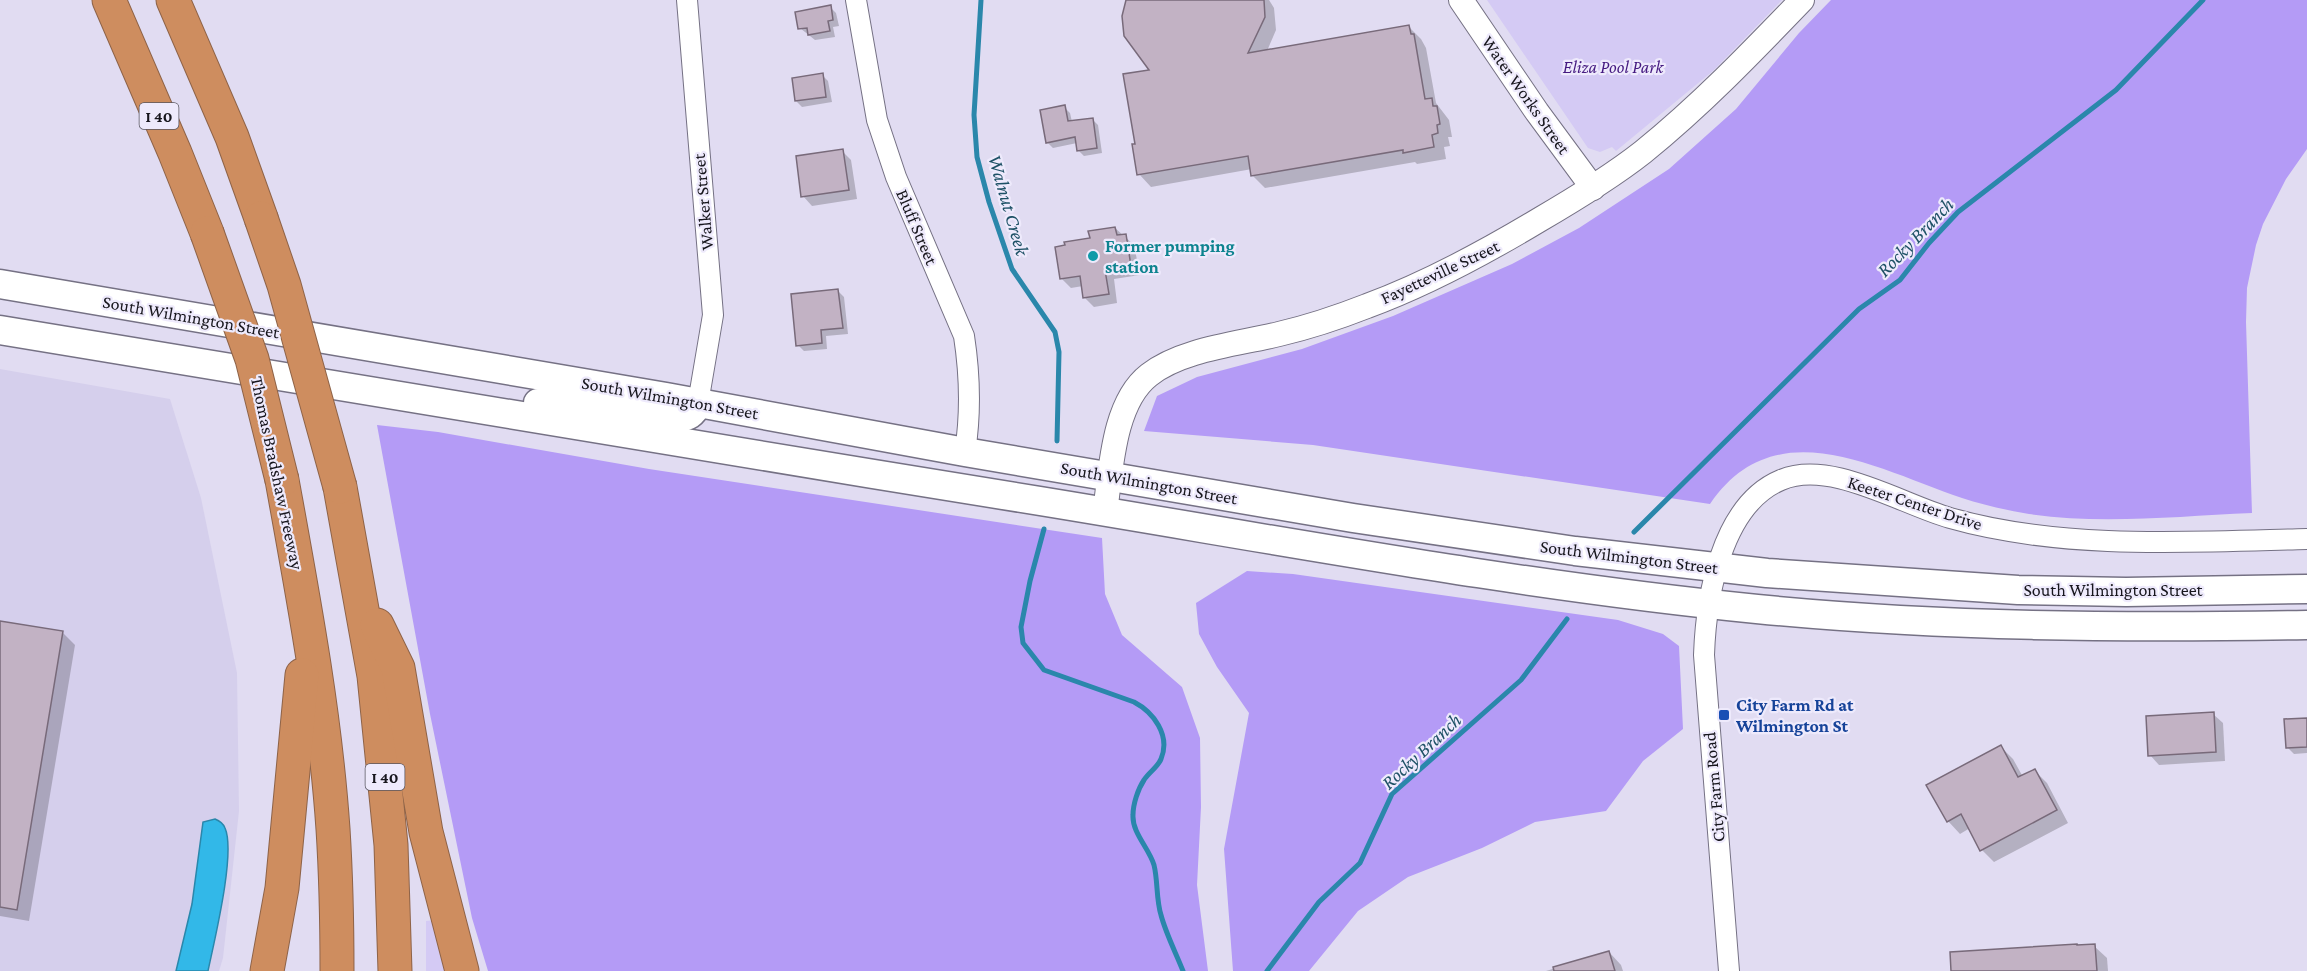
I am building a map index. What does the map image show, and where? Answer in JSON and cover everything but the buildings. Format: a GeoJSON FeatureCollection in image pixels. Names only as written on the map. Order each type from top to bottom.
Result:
{"type":"FeatureCollection","features":[{"type":"Feature","properties":{"kind":"highway","name":"Thomas Bradshaw Freeway"},"geometry":{"type":"LineString","coordinates":[[109,0],[207,233],[252,359],[282,480],[306,618],[325,748],[333,828],[337,971]]}},
{"type":"Feature","properties":{"kind":"highway","name":"I 40"},"geometry":{"type":"LineString","coordinates":[[173,0],[228,127],[284,285],[340,487],[374,676],[391,845],[396,971]]}},
{"type":"Feature","properties":{"kind":"highway"},"geometry":{"type":"LineString","coordinates":[[358,585],[398,668],[426,832],[462,971]]}},
{"type":"Feature","properties":{"kind":"highway"},"geometry":{"type":"LineString","coordinates":[[267,971],[280,908],[306,618]]}},
{"type":"Feature","properties":{"kind":"main road","name":"South Wilmington Street"},"geometry":{"type":"LineString","coordinates":[[0,284],[698,403],[965,452],[1512,542],[1717,568],[2018,590],[2126,592],[2307,589]]}},
{"type":"Feature","properties":{"kind":"main road","name":"South Wilmington Street"},"geometry":{"type":"LineString","coordinates":[[0,330],[1484,574],[1708,604],[1765,610],[2002,625],[2125,628],[2307,625]]}},
{"type":"Feature","properties":{"kind":"main road"},"geometry":{"type":"LineString","coordinates":[[449,404],[565,403],[676,418],[693,413],[698,403]]}},
{"type":"Feature","properties":{"kind":"street","name":"Walker Street"},"geometry":{"type":"LineString","coordinates":[[687,0],[712,315],[698,403]]}},
{"type":"Feature","properties":{"kind":"street","name":"Bluff Street"},"geometry":{"type":"LineString","coordinates":[[856,0],[877,120],[896,177],[964,336],[969,364],[969,427],[965,452]]}},
{"type":"Feature","properties":{"kind":"street","name":"Water Works Street"},"geometry":{"type":"LineString","coordinates":[[1461,0],[1531,103],[1593,188]]}},
{"type":"Feature","properties":{"kind":"street","name":"Fayetteville Street"},"geometry":{"type":"LineString","coordinates":[[1105,512],[1120,421],[1126,404],[1148,375],[1171,362],[1189,356],[1282,334],[1377,302],[1491,249],[1593,188],[1642,152],[1697,106],[1802,0]]}},
{"type":"Feature","properties":{"kind":"street","name":"Keeter Center Drive"},"geometry":{"type":"LineString","coordinates":[[1708,604],[1717,568],[1738,519],[1763,490],[1798,475],[1834,477],[1949,518],[2034,536],[2138,540],[2307,539]]}},
{"type":"Feature","properties":{"kind":"street","name":"City Farm Road"},"geometry":{"type":"LineString","coordinates":[[1708,604],[1704,655],[1729,971]]}},
{"type":"Feature","properties":{"kind":"shaded area"},"geometry":{"type":"Polygon","coordinates":[[[1831,0],[2307,0],[2307,149],[2286,179],[2263,224],[2247,288],[2252,513],[2112,519],[2029,514],[1970,501],[1862,462],[1829,454],[1796,453],[1765,459],[1736,475],[1710,504],[1313,445],[1144,431],[1157,396],[1197,377],[1302,349],[1393,316],[1512,264],[1579,228],[1669,169],[1736,109],[1799,33],[1831,0]]]}},
{"type":"Feature","properties":{"kind":"shaded area"},"geometry":{"type":"Polygon","coordinates":[[[0,369],[170,399],[201,498],[237,673],[239,811],[223,958],[219,971],[0,971],[0,369]]]}},
{"type":"Feature","properties":{"kind":"shaded area"},"geometry":{"type":"Polygon","coordinates":[[[377,425],[438,432],[649,469],[1102,538],[1105,594],[1122,635],[1182,687],[1200,738],[1201,807],[1197,885],[1208,971],[488,971],[472,918],[430,714],[377,425]]]}},
{"type":"Feature","properties":{"kind":"shaded area"},"geometry":{"type":"Polygon","coordinates":[[[1247,571],[1293,574],[1618,620],[1663,634],[1679,646],[1683,729],[1643,761],[1606,811],[1535,822],[1482,848],[1408,877],[1358,911],[1309,971],[1233,971],[1224,849],[1249,713],[1217,667],[1199,634],[1196,603],[1247,571]]]}},
{"type":"Feature","properties":{"kind":"green space","name":"Eliza Pool Park"},"geometry":{"type":"Polygon","coordinates":[[[1487,0],[1782,0],[1714,70],[1616,151],[1612,147],[1600,152],[1588,148],[1487,0]]]}},
{"type":"Feature","properties":{"kind":"green space"},"geometry":{"type":"Polygon","coordinates":[[[436,920],[450,971],[426,971],[426,921],[436,920]]]}},
{"type":"Feature","properties":{"kind":"water"},"geometry":{"type":"Polygon","coordinates":[[[215,819],[225,828],[228,857],[223,898],[208,971],[176,971],[192,904],[203,822],[215,819]]]}},
{"type":"Feature","properties":{"kind":"waterway","name":"Walnut Creek"},"geometry":{"type":"LineString","coordinates":[[981,0],[974,115],[977,157],[989,202],[1012,269],[1055,332],[1059,352],[1057,441]]}},
{"type":"Feature","properties":{"kind":"waterway","name":"Rocky Branch"},"geometry":{"type":"LineString","coordinates":[[1634,532],[1859,309],[1900,280],[1929,243],[1958,212],[2116,90],[2203,0]]}},
{"type":"Feature","properties":{"kind":"waterway","name":"Walnut Creek"},"geometry":{"type":"LineString","coordinates":[[1044,529],[1021,627],[1023,643],[1044,670],[1134,702],[1154,718],[1162,733],[1164,741],[1160,762],[1146,777],[1138,792],[1133,822],[1154,865],[1161,915],[1183,971]]}},
{"type":"Feature","properties":{"kind":"waterway","name":"Rocky Branch"},"geometry":{"type":"LineString","coordinates":[[1267,971],[1319,902],[1360,863],[1392,794],[1521,680],[1567,619]]}},
{"type":"Feature","properties":{"kind":"place","name":"Former pumping station"},"geometry":{"type":"Point","coordinates":[1093,256]}},
{"type":"Feature","properties":{"kind":"place","name":"City Farm Rd at Wilmington St"},"geometry":{"type":"Point","coordinates":[1724,715]}}]}
